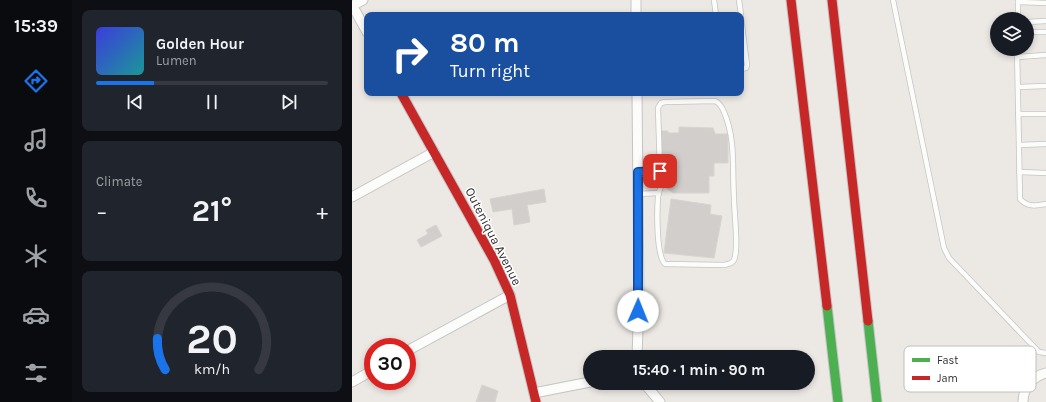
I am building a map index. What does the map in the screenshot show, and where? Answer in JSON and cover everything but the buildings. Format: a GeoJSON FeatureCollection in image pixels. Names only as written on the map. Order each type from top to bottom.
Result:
{"type":"FeatureCollection","features":[{"type":"Feature","properties":{"kind":"main road"},"geometry":{"type":"LineString","coordinates":[[787,0],[796,44]]}},
{"type":"Feature","properties":{"kind":"main road"},"geometry":{"type":"LineString","coordinates":[[791,0],[838,402]]}},
{"type":"Feature","properties":{"kind":"main road"},"geometry":{"type":"LineString","coordinates":[[832,0],[877,402]]}},
{"type":"Feature","properties":{"kind":"main road","name":"Outeniqua Avenue"},"geometry":{"type":"LineString","coordinates":[[404,96],[494,260],[510,295],[535,398]]}},
{"type":"Feature","properties":{"kind":"street"},"geometry":{"type":"LineString","coordinates":[[363,0],[352,5],[364,27]]}},
{"type":"Feature","properties":{"kind":"street"},"geometry":{"type":"LineString","coordinates":[[636,0],[636,12]]}},
{"type":"Feature","properties":{"kind":"street"},"geometry":{"type":"LineString","coordinates":[[637,96],[639,298],[637,350]]}},
{"type":"Feature","properties":{"kind":"street"},"geometry":{"type":"LineString","coordinates":[[352,197],[434,152]]}},
{"type":"Feature","properties":{"kind":"street"},"geometry":{"type":"LineString","coordinates":[[416,346],[510,295]]}},
{"type":"Feature","properties":{"kind":"street"},"geometry":{"type":"LineString","coordinates":[[1036,377],[1040,374],[1046,373]]}},
{"type":"Feature","properties":{"kind":"street"},"geometry":{"type":"LineString","coordinates":[[352,382],[364,375]]}},
{"type":"Feature","properties":{"kind":"street"},"geometry":{"type":"LineString","coordinates":[[535,398],[583,384]]}},
{"type":"Feature","properties":{"kind":"street"},"geometry":{"type":"LineString","coordinates":[[650,390],[660,402]]}},
{"type":"Feature","properties":{"kind":"street"},"geometry":{"type":"LineString","coordinates":[[1023,402],[1025,392]]}},
{"type":"Feature","properties":{"kind":"lane"},"geometry":{"type":"LineString","coordinates":[[714,0],[716,12]]}},
{"type":"Feature","properties":{"kind":"lane"},"geometry":{"type":"LineString","coordinates":[[739,0],[741,12]]}},
{"type":"Feature","properties":{"kind":"lane"},"geometry":{"type":"LineString","coordinates":[[893,0],[895,16],[944,248],[950,258],[1033,346]]}},
{"type":"Feature","properties":{"kind":"lane"},"geometry":{"type":"LineString","coordinates":[[1018,12],[1018,1],[1046,3]]}},
{"type":"Feature","properties":{"kind":"lane"},"geometry":{"type":"LineString","coordinates":[[1034,22],[1046,21]]}},
{"type":"Feature","properties":{"kind":"lane"},"geometry":{"type":"LineString","coordinates":[[1034,32],[1046,32]]}},
{"type":"Feature","properties":{"kind":"lane"},"geometry":{"type":"LineString","coordinates":[[744,42],[747,65],[746,68],[744,68]]}},
{"type":"Feature","properties":{"kind":"lane"},"geometry":{"type":"LineString","coordinates":[[1046,55],[1017,57],[1020,199],[1024,204],[1029,205],[1046,204]]}},
{"type":"Feature","properties":{"kind":"lane"},"geometry":{"type":"LineString","coordinates":[[1018,87],[1046,86]]}},
{"type":"Feature","properties":{"kind":"lane"},"geometry":{"type":"LineString","coordinates":[[718,102],[723,109],[729,125],[733,152],[733,193],[736,243],[735,259],[732,262],[724,265],[665,264],[660,256],[659,243],[659,193],[663,183],[660,171],[658,108],[661,103],[718,102]]}},
{"type":"Feature","properties":{"kind":"lane"},"geometry":{"type":"LineString","coordinates":[[1018,114],[1046,114]]}},
{"type":"Feature","properties":{"kind":"lane"},"geometry":{"type":"LineString","coordinates":[[1019,145],[1046,144]]}},
{"type":"Feature","properties":{"kind":"lane"},"geometry":{"type":"LineString","coordinates":[[638,172],[660,171]]}},
{"type":"Feature","properties":{"kind":"lane"},"geometry":{"type":"LineString","coordinates":[[1019,172],[1046,173]]}},
{"type":"Feature","properties":{"kind":"lane"},"geometry":{"type":"LineString","coordinates":[[638,194],[659,193]]}},
{"type":"Feature","properties":{"kind":"lane"},"geometry":{"type":"LineString","coordinates":[[1036,349],[1039,352],[1046,353]]}},
{"type":"Feature","properties":{"kind":"traffic: fast"},"geometry":{"type":"LineString","coordinates":[[827,306],[838,402]]}},
{"type":"Feature","properties":{"kind":"traffic: fast"},"geometry":{"type":"LineString","coordinates":[[868,321],[877,402]]}},
{"type":"Feature","properties":{"kind":"traffic: jam"},"geometry":{"type":"LineString","coordinates":[[791,0],[827,306]]}},
{"type":"Feature","properties":{"kind":"traffic: jam"},"geometry":{"type":"LineString","coordinates":[[832,0],[868,321]]}},
{"type":"Feature","properties":{"kind":"traffic: jam"},"geometry":{"type":"LineString","coordinates":[[403,96],[494,260],[510,295],[536,402]]}},
{"type":"Feature","properties":{"kind":"route"},"geometry":{"type":"LineString","coordinates":[[638,311],[638,172],[660,171]]}}]}
